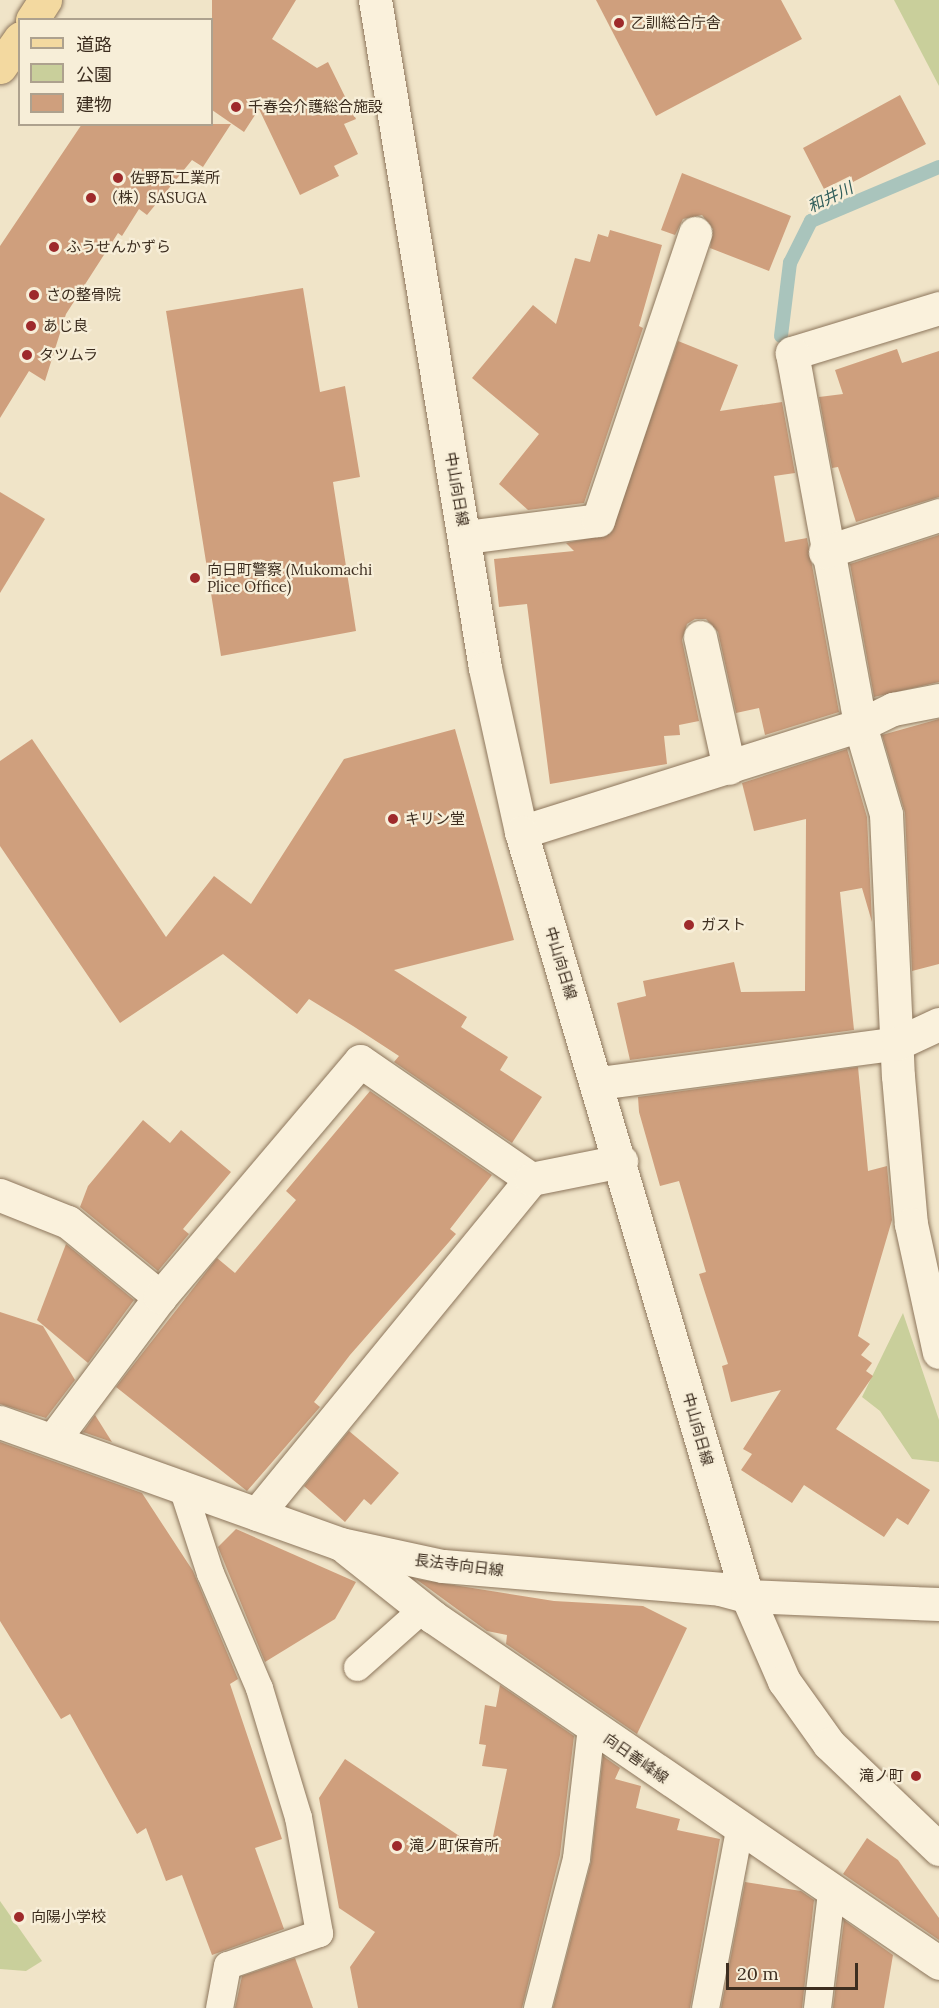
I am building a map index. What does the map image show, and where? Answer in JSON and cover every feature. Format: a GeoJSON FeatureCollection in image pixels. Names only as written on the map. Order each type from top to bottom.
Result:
{"type":"FeatureCollection","features":[{"type":"Feature","properties":{"kind":"main road"},"geometry":{"type":"LineString","coordinates":[[33,18],[45,0]]}},
{"type":"Feature","properties":{"kind":"main road"},"geometry":{"type":"LineString","coordinates":[[0,67],[18,41]]}},
{"type":"Feature","properties":{"kind":"street","name":"中山向日線"},"geometry":{"type":"LineString","coordinates":[[375,0],[466,537],[485,668],[521,832],[599,1083],[747,1596],[784,1681],[829,1744],[939,1848]]}},
{"type":"Feature","properties":{"kind":"street"},"geometry":{"type":"LineString","coordinates":[[466,537],[598,520],[695,233]]}},
{"type":"Feature","properties":{"kind":"street"},"geometry":{"type":"LineString","coordinates":[[939,308],[792,353],[825,552],[860,725],[886,814],[898,1043],[911,1224],[939,1352]]}},
{"type":"Feature","properties":{"kind":"street"},"geometry":{"type":"LineString","coordinates":[[825,552],[939,515]]}},
{"type":"Feature","properties":{"kind":"street"},"geometry":{"type":"LineString","coordinates":[[700,638],[729,768]]}},
{"type":"Feature","properties":{"kind":"street"},"geometry":{"type":"LineString","coordinates":[[521,832],[860,725],[893,709],[939,700]]}},
{"type":"Feature","properties":{"kind":"street"},"geometry":{"type":"LineString","coordinates":[[599,1083],[898,1043],[939,1024]]}},
{"type":"Feature","properties":{"kind":"street"},"geometry":{"type":"LineString","coordinates":[[53,1440],[160,1298],[360,1062],[531,1179]]}},
{"type":"Feature","properties":{"kind":"street"},"geometry":{"type":"LineString","coordinates":[[256,1514],[531,1179],[621,1161]]}},
{"type":"Feature","properties":{"kind":"street"},"geometry":{"type":"LineString","coordinates":[[0,1195],[68,1222],[160,1298]]}},
{"type":"Feature","properties":{"kind":"street","name":"長法寺向日線"},"geometry":{"type":"LineString","coordinates":[[0,1422],[181,1484],[340,1544],[444,1566],[720,1589],[747,1596],[939,1604]]}},
{"type":"Feature","properties":{"kind":"street","name":"向日善峰線"},"geometry":{"type":"LineString","coordinates":[[340,1544],[422,1609],[831,1893],[939,1963]]}},
{"type":"Feature","properties":{"kind":"lane"},"geometry":{"type":"LineString","coordinates":[[181,1484],[210,1574],[259,1688],[298,1817],[319,1933],[227,1965],[219,2008]]}},
{"type":"Feature","properties":{"kind":"lane"},"geometry":{"type":"LineString","coordinates":[[357,1667],[422,1609]]}},
{"type":"Feature","properties":{"kind":"lane"},"geometry":{"type":"LineString","coordinates":[[537,2008],[576,1858],[591,1727]]}},
{"type":"Feature","properties":{"kind":"lane"},"geometry":{"type":"LineString","coordinates":[[705,2008],[739,1830]]}},
{"type":"Feature","properties":{"kind":"lane"},"geometry":{"type":"LineString","coordinates":[[817,2008],[831,1893]]}},
{"type":"Feature","properties":{"kind":"green space"},"geometry":{"type":"Polygon","coordinates":[[[894,0],[939,0],[939,86],[894,0]]]}},
{"type":"Feature","properties":{"kind":"green space"},"geometry":{"type":"Polygon","coordinates":[[[903,1313],[939,1420],[939,1462],[912,1459],[880,1411],[862,1397],[903,1313]]]}},
{"type":"Feature","properties":{"kind":"green space"},"geometry":{"type":"Polygon","coordinates":[[[0,1901],[42,1961],[26,1971],[0,1969],[0,1901]]]}},
{"type":"Feature","properties":{"kind":"building"},"geometry":{"type":"Polygon","coordinates":[[[212,0],[296,0],[272,39],[317,68],[328,62],[356,119],[344,124],[358,154],[334,166],[339,176],[300,195],[259,109],[244,132],[213,111],[212,0]]]}},
{"type":"Feature","properties":{"kind":"building"},"geometry":{"type":"Polygon","coordinates":[[[596,0],[781,0],[802,39],[656,116],[596,0]]]}},
{"type":"Feature","properties":{"kind":"building"},"geometry":{"type":"Polygon","coordinates":[[[900,95],[926,144],[853,182],[850,176],[824,189],[803,148],[900,95]]]}},
{"type":"Feature","properties":{"kind":"building"},"geometry":{"type":"Polygon","coordinates":[[[231,124],[203,167],[192,160],[147,215],[139,209],[122,236],[118,233],[66,314],[45,381],[29,371],[0,418],[0,246],[81,126],[231,124]]]}},
{"type":"Feature","properties":{"kind":"building"},"geometry":{"type":"Polygon","coordinates":[[[682,173],[791,216],[769,271],[710,248],[713,229],[702,215],[683,219],[675,235],[661,230],[682,173]]]}},
{"type":"Feature","properties":{"kind":"building"},"geometry":{"type":"Polygon","coordinates":[[[610,230],[662,245],[639,326],[643,328],[584,503],[528,510],[499,484],[539,434],[472,378],[533,305],[556,324],[575,258],[590,262],[598,234],[608,237],[610,230]]]}},
{"type":"Feature","properties":{"kind":"building"},"geometry":{"type":"Polygon","coordinates":[[[303,288],[320,392],[345,386],[360,477],[333,482],[356,631],[221,656],[166,311],[303,288]]]}},
{"type":"Feature","properties":{"kind":"building"},"geometry":{"type":"Polygon","coordinates":[[[678,341],[738,365],[720,411],[782,402],[795,473],[774,476],[785,542],[807,538],[839,712],[765,735],[759,708],[736,713],[718,632],[706,619],[695,619],[687,624],[682,640],[699,721],[679,725],[680,735],[664,736],[667,764],[550,784],[527,604],[499,607],[494,559],[574,551],[566,543],[610,534],[678,341]]]}},
{"type":"Feature","properties":{"kind":"building"},"geometry":{"type":"Polygon","coordinates":[[[897,349],[902,363],[939,351],[939,497],[856,522],[838,467],[832,468],[819,397],[843,394],[835,370],[897,349]]]}},
{"type":"Feature","properties":{"kind":"building"},"geometry":{"type":"Polygon","coordinates":[[[0,492],[45,519],[0,593],[0,492]]]}},
{"type":"Feature","properties":{"kind":"building"},"geometry":{"type":"Polygon","coordinates":[[[939,535],[939,682],[874,697],[850,564],[939,535]]]}},
{"type":"Feature","properties":{"kind":"building"},"geometry":{"type":"Polygon","coordinates":[[[939,719],[939,964],[912,971],[905,813],[882,735],[939,719]]]}},
{"type":"Feature","properties":{"kind":"building"},"geometry":{"type":"Polygon","coordinates":[[[455,729],[514,940],[394,970],[467,1017],[461,1027],[508,1057],[500,1070],[542,1097],[512,1143],[394,1062],[399,1056],[309,999],[297,1014],[223,954],[120,1023],[0,846],[0,761],[32,739],[166,937],[214,876],[251,904],[344,759],[455,729]]]}},
{"type":"Feature","properties":{"kind":"building"},"geometry":{"type":"Polygon","coordinates":[[[847,749],[867,817],[872,922],[862,888],[840,892],[854,1030],[630,1060],[617,1003],[646,996],[643,981],[734,962],[741,992],[805,991],[806,819],[754,831],[742,783],[847,749]]]}},
{"type":"Feature","properties":{"kind":"building"},"geometry":{"type":"Polygon","coordinates":[[[858,1067],[868,1171],[887,1166],[892,1220],[858,1336],[870,1344],[861,1355],[872,1363],[866,1371],[873,1376],[836,1429],[930,1490],[908,1525],[897,1518],[884,1537],[804,1485],[792,1503],[741,1470],[752,1454],[743,1449],[781,1390],[731,1402],[722,1366],[728,1364],[699,1274],[706,1272],[679,1181],[660,1186],[639,1112],[638,1097],[858,1067]]]}},
{"type":"Feature","properties":{"kind":"building"},"geometry":{"type":"Polygon","coordinates":[[[370,1091],[492,1175],[450,1229],[456,1234],[350,1355],[314,1402],[320,1407],[247,1491],[116,1387],[217,1258],[235,1273],[296,1200],[286,1191],[370,1091]]]}},
{"type":"Feature","properties":{"kind":"building"},"geometry":{"type":"Polygon","coordinates":[[[143,1120],[170,1143],[181,1130],[231,1172],[183,1229],[189,1234],[158,1271],[80,1207],[88,1186],[143,1120]]]}},
{"type":"Feature","properties":{"kind":"building"},"geometry":{"type":"Polygon","coordinates":[[[66,1244],[134,1300],[88,1363],[37,1320],[66,1244]]]}},
{"type":"Feature","properties":{"kind":"building"},"geometry":{"type":"Polygon","coordinates":[[[0,1312],[43,1326],[75,1380],[46,1418],[0,1404],[0,1312]]]}},
{"type":"Feature","properties":{"kind":"building"},"geometry":{"type":"Polygon","coordinates":[[[95,1415],[112,1442],[83,1432],[95,1415]]]}},
{"type":"Feature","properties":{"kind":"building"},"geometry":{"type":"Polygon","coordinates":[[[349,1431],[399,1473],[371,1505],[364,1499],[345,1522],[304,1486],[349,1431]]]}},
{"type":"Feature","properties":{"kind":"building"},"geometry":{"type":"Polygon","coordinates":[[[0,1442],[142,1493],[193,1571],[238,1679],[230,1684],[282,1839],[255,1848],[284,1929],[212,1955],[182,1875],[166,1881],[146,1828],[137,1834],[70,1714],[61,1719],[0,1621],[0,1442]]]}},
{"type":"Feature","properties":{"kind":"building"},"geometry":{"type":"Polygon","coordinates":[[[236,1529],[356,1582],[335,1619],[265,1662],[218,1547],[236,1529]]]}},
{"type":"Feature","properties":{"kind":"building"},"geometry":{"type":"Polygon","coordinates":[[[416,1579],[554,1601],[643,1606],[687,1628],[637,1734],[506,1644],[507,1635],[487,1631],[416,1579]]]}},
{"type":"Feature","properties":{"kind":"building"},"geometry":{"type":"Polygon","coordinates":[[[500,1685],[574,1736],[560,1855],[522,2008],[358,2008],[350,1967],[375,1932],[339,1908],[319,1798],[345,1759],[489,1856],[507,1769],[482,1766],[486,1745],[479,1744],[485,1705],[496,1707],[500,1685]]]}},
{"type":"Feature","properties":{"kind":"building"},"geometry":{"type":"Polygon","coordinates":[[[603,1756],[620,1768],[615,1779],[641,1786],[636,1808],[680,1819],[677,1830],[720,1839],[690,2008],[553,2008],[591,1862],[603,1756]]]}},
{"type":"Feature","properties":{"kind":"building"},"geometry":{"type":"Polygon","coordinates":[[[867,1838],[898,1860],[939,1918],[939,1940],[843,1874],[867,1838]]]}},
{"type":"Feature","properties":{"kind":"building"},"geometry":{"type":"Polygon","coordinates":[[[745,1882],[801,1891],[814,1900],[802,2008],[721,2008],[745,1882]]]}},
{"type":"Feature","properties":{"kind":"building"},"geometry":{"type":"Polygon","coordinates":[[[844,1920],[893,1955],[884,2008],[833,2008],[844,1920]]]}},
{"type":"Feature","properties":{"kind":"building"},"geometry":{"type":"Polygon","coordinates":[[[295,1958],[313,2008],[235,2008],[242,1976],[295,1958]]]}},
{"type":"Feature","properties":{"kind":"waterway","name":"和井川"},"geometry":{"type":"LineString","coordinates":[[781,336],[790,263],[811,221],[939,167]]}},
{"type":"Feature","properties":{"kind":"place","name":"乙訓総合庁舎"},"geometry":{"type":"Point","coordinates":[619,23]}},
{"type":"Feature","properties":{"kind":"place","name":"千春会介護総合施設"},"geometry":{"type":"Point","coordinates":[236,107]}},
{"type":"Feature","properties":{"kind":"place","name":"佐野瓦工業所"},"geometry":{"type":"Point","coordinates":[118,178]}},
{"type":"Feature","properties":{"kind":"place","name":"（株）SASUGA"},"geometry":{"type":"Point","coordinates":[91,198]}},
{"type":"Feature","properties":{"kind":"place","name":"ふうせんかずら"},"geometry":{"type":"Point","coordinates":[54,247]}},
{"type":"Feature","properties":{"kind":"place","name":"さの整骨院"},"geometry":{"type":"Point","coordinates":[34,295]}},
{"type":"Feature","properties":{"kind":"place","name":"あじ良"},"geometry":{"type":"Point","coordinates":[31,326]}},
{"type":"Feature","properties":{"kind":"place","name":"タツムラ"},"geometry":{"type":"Point","coordinates":[27,355]}},
{"type":"Feature","properties":{"kind":"place","name":"向日町警察 (Mukomachi Plice Office)"},"geometry":{"type":"Point","coordinates":[195,578]}},
{"type":"Feature","properties":{"kind":"place","name":"キリン堂"},"geometry":{"type":"Point","coordinates":[393,819]}},
{"type":"Feature","properties":{"kind":"place","name":"ガスト"},"geometry":{"type":"Point","coordinates":[689,925]}},
{"type":"Feature","properties":{"kind":"place","name":"滝ノ町"},"geometry":{"type":"Point","coordinates":[916,1776]}},
{"type":"Feature","properties":{"kind":"place","name":"滝ノ町保育所"},"geometry":{"type":"Point","coordinates":[397,1846]}},
{"type":"Feature","properties":{"kind":"place","name":"向陽小学校"},"geometry":{"type":"Point","coordinates":[19,1917]}}]}
